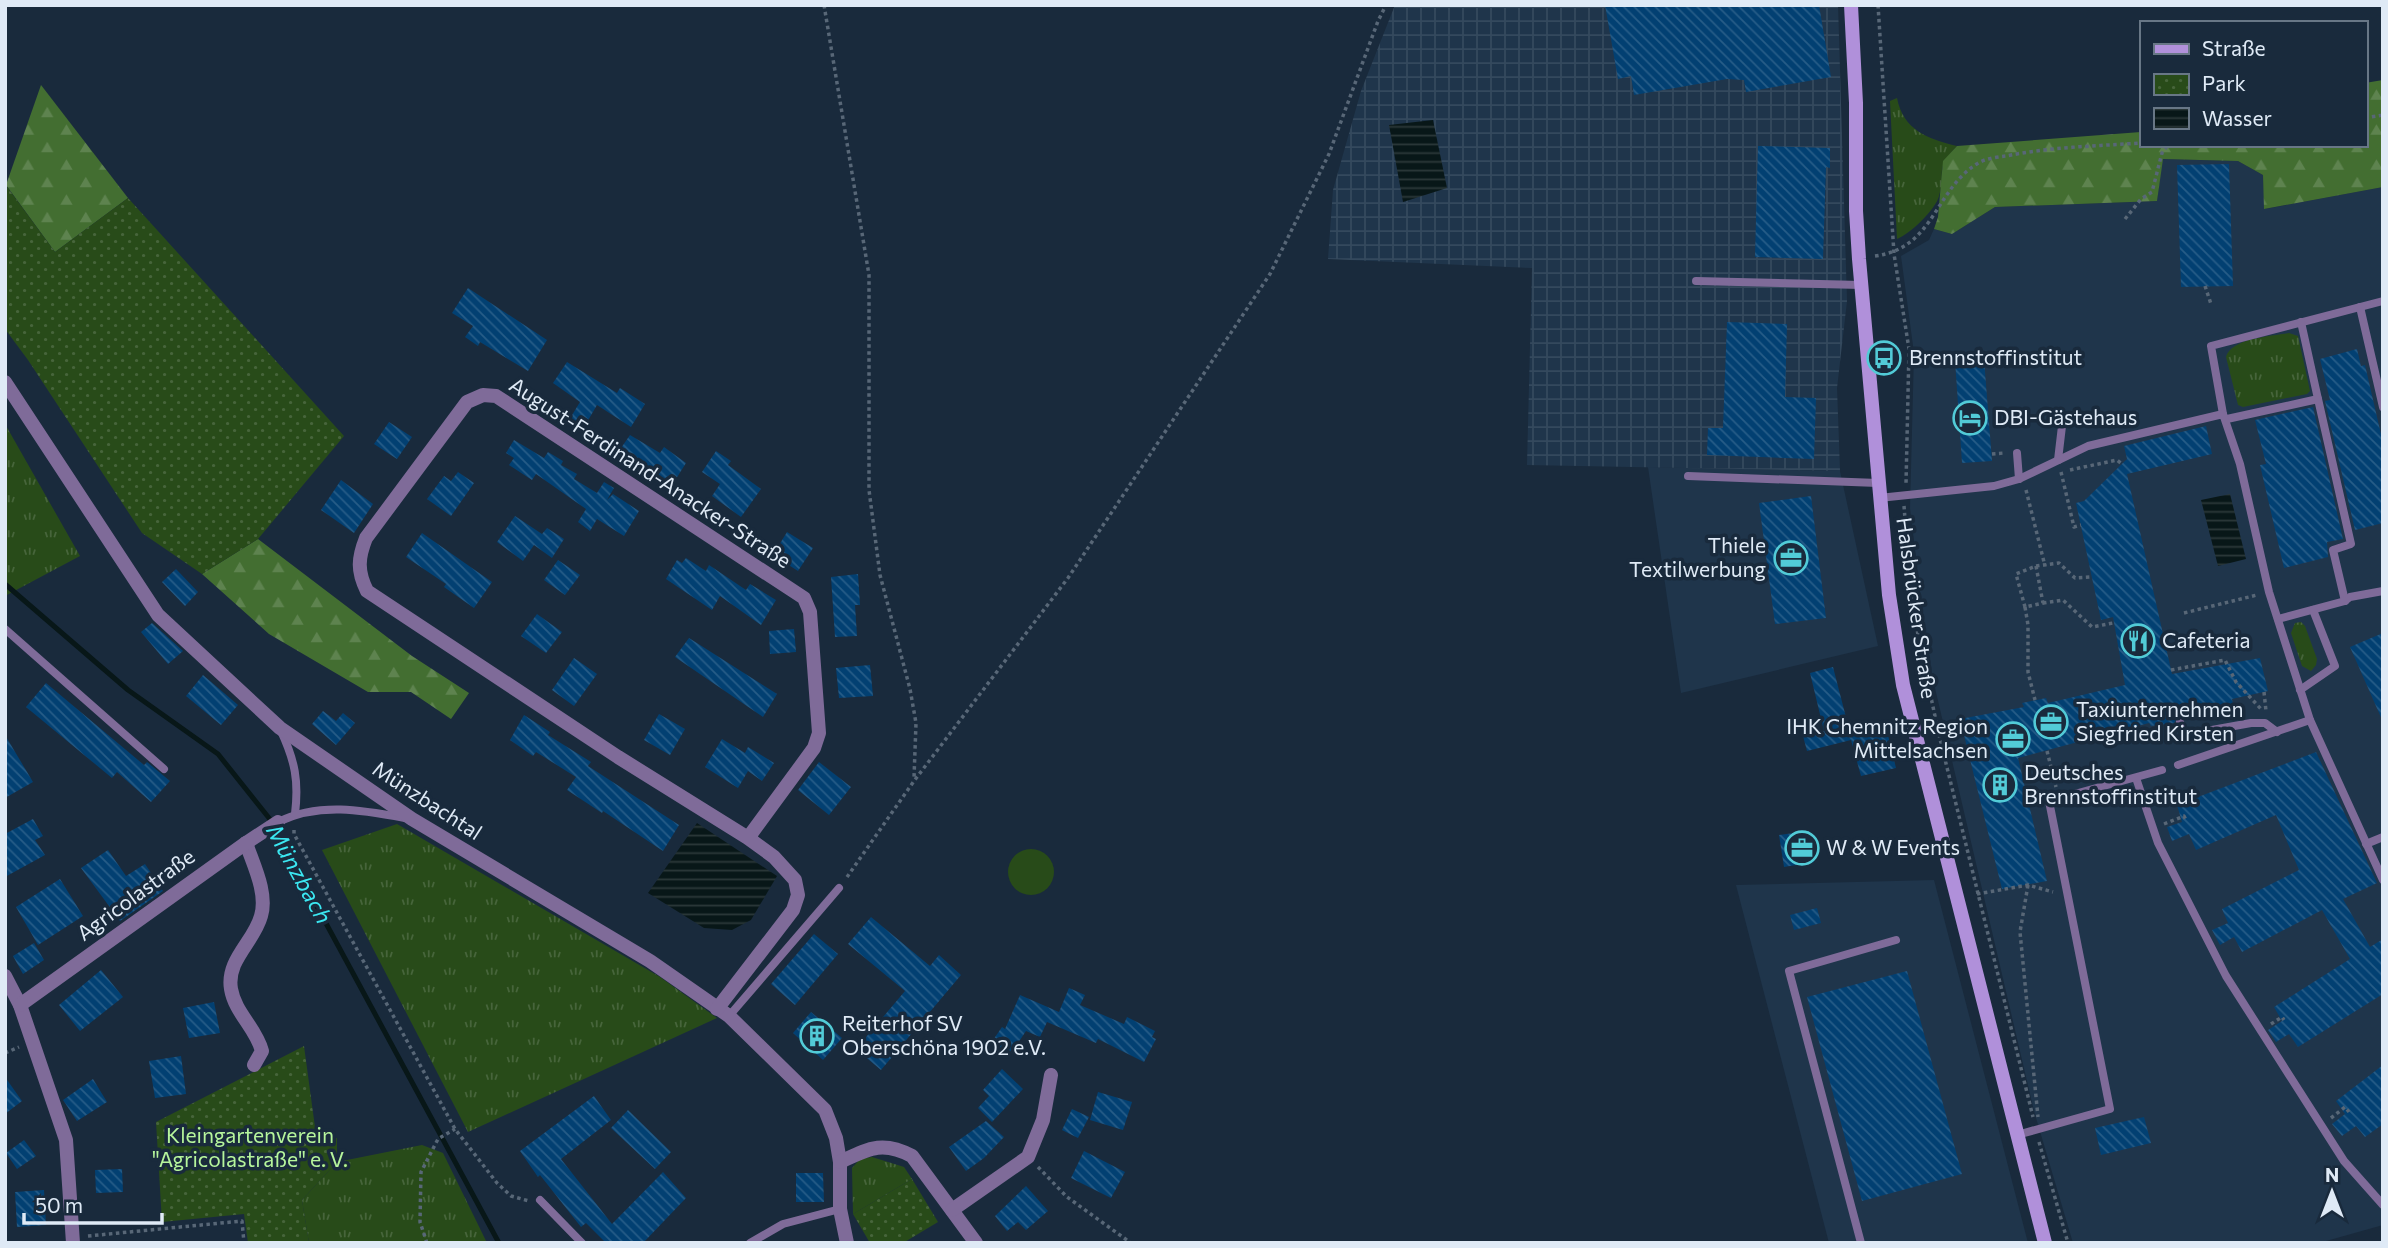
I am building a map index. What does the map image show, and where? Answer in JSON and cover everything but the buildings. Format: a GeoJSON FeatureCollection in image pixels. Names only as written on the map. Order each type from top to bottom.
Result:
{"type":"FeatureCollection","features":[{"type":"Feature","properties":{"kind":"main road","name":"Halsbrücker Straße"},"geometry":{"type":"LineString","coordinates":[[1851,5],[1856,103],[1856,211],[1861,285],[1889,595],[1903,685],[2045,1243]]}},
{"type":"Feature","properties":{"kind":"street","name":"Münzbachtal"},"geometry":{"type":"LineString","coordinates":[[5,382],[159,615],[280,728],[412,818],[650,961],[723,1013],[825,1110],[836,1139],[840,1162],[840,1209],[847,1243]]}},
{"type":"Feature","properties":{"kind":"street","name":"August-Ferdinand-Anacker-Straße"},"geometry":{"type":"LineString","coordinates":[[723,1013],[793,910],[798,895],[795,880],[790,873],[748,838],[618,757],[367,591],[359,569],[359,555],[366,538],[467,402],[483,395],[496,396],[804,598],[810,612],[819,733],[814,748],[748,838]]}},
{"type":"Feature","properties":{"kind":"street","name":"Agricolastraße"},"geometry":{"type":"LineString","coordinates":[[20,1004],[278,822]]}},
{"type":"Feature","properties":{"kind":"street"},"geometry":{"type":"LineString","coordinates":[[246,843],[262,894],[262,914],[251,939],[234,963],[230,987],[237,1010],[259,1042],[262,1051],[254,1065]]}},
{"type":"Feature","properties":{"kind":"street"},"geometry":{"type":"LineString","coordinates":[[5,976],[20,1004],[66,1140],[72,1240]]}},
{"type":"Feature","properties":{"kind":"street"},"geometry":{"type":"LineString","coordinates":[[952,1210],[1028,1157],[1043,1119],[1051,1075]]}},
{"type":"Feature","properties":{"kind":"street"},"geometry":{"type":"LineString","coordinates":[[840,1162],[869,1148],[886,1146],[912,1156],[976,1243]]}},
{"type":"Feature","properties":{"kind":"lane"},"geometry":{"type":"LineString","coordinates":[[1696,281],[1861,285]]}},
{"type":"Feature","properties":{"kind":"lane"},"geometry":{"type":"LineString","coordinates":[[2383,301],[2211,346],[2225,417],[2269,592],[2300,690],[2310,720],[2383,880]]}},
{"type":"Feature","properties":{"kind":"lane"},"geometry":{"type":"LineString","coordinates":[[2360,307],[2383,407]]}},
{"type":"Feature","properties":{"kind":"lane"},"geometry":{"type":"LineString","coordinates":[[2301,322],[2351,544],[2333,550],[2345,601]]}},
{"type":"Feature","properties":{"kind":"lane"},"geometry":{"type":"LineString","coordinates":[[1879,498],[1994,486],[2019,479],[2088,446],[2318,399]]}},
{"type":"Feature","properties":{"kind":"lane"},"geometry":{"type":"LineString","coordinates":[[2058,460],[2062,426]]}},
{"type":"Feature","properties":{"kind":"lane"},"geometry":{"type":"LineString","coordinates":[[2017,453],[2019,479]]}},
{"type":"Feature","properties":{"kind":"lane"},"geometry":{"type":"LineString","coordinates":[[1688,476],[1878,483]]}},
{"type":"Feature","properties":{"kind":"lane"},"geometry":{"type":"LineString","coordinates":[[2278,619],[2345,601],[2350,597],[2383,591]]}},
{"type":"Feature","properties":{"kind":"lane"},"geometry":{"type":"LineString","coordinates":[[2300,690],[2335,666],[2313,610]]}},
{"type":"Feature","properties":{"kind":"lane"},"geometry":{"type":"LineString","coordinates":[[5,629],[164,769]]}},
{"type":"Feature","properties":{"kind":"lane"},"geometry":{"type":"LineString","coordinates":[[2178,765],[2310,720]]}},
{"type":"Feature","properties":{"kind":"lane"},"geometry":{"type":"LineString","coordinates":[[2180,722],[2184,735],[2251,723],[2265,723],[2277,732]]}},
{"type":"Feature","properties":{"kind":"lane"},"geometry":{"type":"LineString","coordinates":[[280,728],[292,755],[298,787],[295,814]]}},
{"type":"Feature","properties":{"kind":"lane"},"geometry":{"type":"LineString","coordinates":[[2017,1135],[2110,1108],[2049,800],[2162,770]]}},
{"type":"Feature","properties":{"kind":"lane"},"geometry":{"type":"LineString","coordinates":[[2136,778],[2163,854],[2226,976],[2343,1160],[2383,1205]]}},
{"type":"Feature","properties":{"kind":"lane"},"geometry":{"type":"LineString","coordinates":[[278,822],[295,814],[334,808],[412,818]]}},
{"type":"Feature","properties":{"kind":"lane"},"geometry":{"type":"LineString","coordinates":[[2366,844],[2383,837]]}},
{"type":"Feature","properties":{"kind":"lane"},"geometry":{"type":"LineString","coordinates":[[723,1013],[839,888]]}},
{"type":"Feature","properties":{"kind":"lane"},"geometry":{"type":"LineString","coordinates":[[1861,1243],[1789,971],[1896,940]]}},
{"type":"Feature","properties":{"kind":"lane"},"geometry":{"type":"LineString","coordinates":[[540,1200],[582,1243]]}},
{"type":"Feature","properties":{"kind":"lane"},"geometry":{"type":"LineString","coordinates":[[750,1243],[783,1224],[840,1209]]}},
{"type":"Feature","properties":{"kind":"path"},"geometry":{"type":"LineString","coordinates":[[824,5],[869,275],[869,490],[880,575],[910,689],[916,723],[914,781]]}},
{"type":"Feature","properties":{"kind":"path"},"geometry":{"type":"LineString","coordinates":[[839,888],[914,781],[1068,578],[1270,274],[1329,154],[1386,5]]}},
{"type":"Feature","properties":{"kind":"path"},"geometry":{"type":"LineString","coordinates":[[1878,5],[1894,254],[1909,349],[1904,512],[1910,586],[1938,735],[2036,1129],[2068,1243]]}},
{"type":"Feature","properties":{"kind":"path"},"geometry":{"type":"LineString","coordinates":[[1859,258],[1894,254],[1917,239],[1967,171],[1984,160],[2026,152],[2140,143]]}},
{"type":"Feature","properties":{"kind":"path"},"geometry":{"type":"LineString","coordinates":[[2125,219],[2141,200],[2152,192],[2162,153],[2166,147]]}},
{"type":"Feature","properties":{"kind":"path"},"geometry":{"type":"LineString","coordinates":[[2205,286],[2211,304]]}},
{"type":"Feature","properties":{"kind":"path"},"geometry":{"type":"LineString","coordinates":[[2058,460],[2074,527],[2081,525]]}},
{"type":"Feature","properties":{"kind":"path"},"geometry":{"type":"LineString","coordinates":[[2061,472],[2117,460],[2122,464]]}},
{"type":"Feature","properties":{"kind":"path"},"geometry":{"type":"LineString","coordinates":[[2019,479],[2027,491],[2045,566]]}},
{"type":"Feature","properties":{"kind":"path"},"geometry":{"type":"LineString","coordinates":[[2035,700],[2029,678],[2028,625],[2016,575],[2019,571],[2036,566],[2059,564],[2075,578],[2091,577]]}},
{"type":"Feature","properties":{"kind":"path"},"geometry":{"type":"LineString","coordinates":[[2036,566],[2043,603]]}},
{"type":"Feature","properties":{"kind":"path"},"geometry":{"type":"LineString","coordinates":[[2184,613],[2269,592]]}},
{"type":"Feature","properties":{"kind":"path"},"geometry":{"type":"LineString","coordinates":[[2025,607],[2063,600],[2092,627],[2113,623]]}},
{"type":"Feature","properties":{"kind":"path"},"geometry":{"type":"LineString","coordinates":[[2171,670],[2225,660],[2236,682],[2266,714],[2264,692]]}},
{"type":"Feature","properties":{"kind":"path"},"geometry":{"type":"LineString","coordinates":[[1938,735],[1962,730]]}},
{"type":"Feature","properties":{"kind":"path"},"geometry":{"type":"LineString","coordinates":[[2047,751],[2059,798]]}},
{"type":"Feature","properties":{"kind":"path"},"geometry":{"type":"LineString","coordinates":[[295,814],[294,834],[455,1129],[511,1196],[528,1202],[540,1200]]}},
{"type":"Feature","properties":{"kind":"path"},"geometry":{"type":"LineString","coordinates":[[2152,828],[2184,816],[2186,820]]}},
{"type":"Feature","properties":{"kind":"path"},"geometry":{"type":"LineString","coordinates":[[1977,894],[2028,885],[2053,892]]}},
{"type":"Feature","properties":{"kind":"path"},"geometry":{"type":"LineString","coordinates":[[2028,885],[2020,932],[2039,1112],[2036,1129]]}},
{"type":"Feature","properties":{"kind":"path"},"geometry":{"type":"LineString","coordinates":[[2320,1125],[2346,1107],[2349,1112]]}},
{"type":"Feature","properties":{"kind":"path"},"geometry":{"type":"LineString","coordinates":[[427,1243],[420,1222],[421,1172],[438,1139],[455,1129]]}},
{"type":"Feature","properties":{"kind":"path"},"geometry":{"type":"LineString","coordinates":[[1028,1157],[1067,1197],[1131,1243]]}},
{"type":"Feature","properties":{"kind":"path"},"geometry":{"type":"LineString","coordinates":[[72,1240],[242,1221],[244,1243]]}},
{"type":"Feature","properties":{"kind":"shaded area"},"geometry":{"type":"Polygon","coordinates":[[[1395,5],[1838,5],[1847,301],[1837,388],[1840,471],[1527,465],[1532,268],[1328,259],[1333,190],[1361,91],[1395,5]]]}},
{"type":"Feature","properties":{"kind":"shaded area"},"geometry":{"type":"Polygon","coordinates":[[[2162,159],[2238,161],[2263,175],[2265,209],[2383,187],[2383,1225],[2319,1243],[2073,1243],[2034,1111],[1928,658],[1910,508],[1914,353],[1901,256],[1929,240],[1934,229],[1952,234],[1995,207],[2157,201],[2162,159]]]}},
{"type":"Feature","properties":{"kind":"shaded area"},"geometry":{"type":"Polygon","coordinates":[[[1648,467],[1840,471],[1878,646],[1681,693],[1648,467]]]}},
{"type":"Feature","properties":{"kind":"shaded area"},"geometry":{"type":"Polygon","coordinates":[[[1934,880],[2028,1243],[1829,1243],[1736,885],[1934,880]]]}},
{"type":"Feature","properties":{"kind":"green space"},"geometry":{"type":"Polygon","coordinates":[[[2383,80],[2383,187],[2264,209],[2263,175],[2238,161],[2163,159],[2157,201],[1995,207],[1952,234],[1934,229],[1938,217],[1943,161],[1957,146],[2140,132],[2140,147],[2367,147],[2367,83],[2383,80]]]}},
{"type":"Feature","properties":{"kind":"green space"},"geometry":{"type":"Polygon","coordinates":[[[41,85],[128,198],[55,252],[6,185],[41,85]]]}},
{"type":"Feature","properties":{"kind":"green space"},"geometry":{"type":"Polygon","coordinates":[[[1897,98],[1905,118],[1918,131],[1957,146],[1943,166],[1939,196],[1933,208],[1915,227],[1897,239],[1890,101],[1897,98]]]}},
{"type":"Feature","properties":{"kind":"green space"},"geometry":{"type":"Polygon","coordinates":[[[5,184],[55,252],[128,198],[344,436],[258,539],[202,574],[142,533],[5,329],[5,184]]]}},
{"type":"Feature","properties":{"kind":"green space"},"geometry":{"type":"Polygon","coordinates":[[[2289,333],[2298,336],[2310,391],[2307,394],[2243,407],[2238,405],[2226,357],[2229,351],[2253,339],[2289,333]]]}},
{"type":"Feature","properties":{"kind":"green space"},"geometry":{"type":"Polygon","coordinates":[[[5,424],[80,556],[5,596],[5,424]]]}},
{"type":"Feature","properties":{"kind":"green space"},"geometry":{"type":"Polygon","coordinates":[[[258,539],[412,656],[469,693],[451,719],[411,692],[368,692],[269,634],[202,574],[258,539]]]}},
{"type":"Feature","properties":{"kind":"green space"},"geometry":{"type":"Polygon","coordinates":[[[2301,622],[2317,659],[2311,671],[2302,666],[2291,633],[2295,623],[2301,622]]]}},
{"type":"Feature","properties":{"kind":"green space"},"geometry":{"type":"Polygon","coordinates":[[[397,824],[660,977],[717,1018],[468,1132],[322,850],[397,824]]]}},
{"type":"Feature","properties":{"kind":"green space"},"geometry":{"type":"Polygon","coordinates":[[[1031,849],[1047,856],[1054,872],[1047,888],[1031,895],[1015,888],[1008,872],[1015,856],[1031,849]]]}},
{"type":"Feature","properties":{"kind":"green space","name":"Kleingartenverein \"Agricolastraße\" e. V."},"geometry":{"type":"Polygon","coordinates":[[[304,1046],[317,1142],[337,1138],[337,1162],[302,1200],[309,1243],[248,1243],[244,1214],[162,1222],[156,1122],[304,1046]]]}},
{"type":"Feature","properties":{"kind":"green space"},"geometry":{"type":"Polygon","coordinates":[[[422,1145],[443,1153],[487,1243],[309,1243],[302,1200],[337,1162],[422,1145]]]}},
{"type":"Feature","properties":{"kind":"green space"},"geometry":{"type":"Polygon","coordinates":[[[872,1157],[904,1167],[912,1179],[853,1214],[852,1168],[860,1159],[872,1157]]]}},
{"type":"Feature","properties":{"kind":"green space"},"geometry":{"type":"Polygon","coordinates":[[[912,1179],[938,1222],[903,1243],[870,1243],[853,1214],[912,1179]]]}},
{"type":"Feature","properties":{"kind":"water"},"geometry":{"type":"Polygon","coordinates":[[[1433,120],[1447,188],[1403,202],[1389,125],[1433,120]]]}},
{"type":"Feature","properties":{"kind":"water"},"geometry":{"type":"Polygon","coordinates":[[[2230,494],[2246,559],[2218,566],[2201,500],[2230,494]]]}},
{"type":"Feature","properties":{"kind":"water"},"geometry":{"type":"Polygon","coordinates":[[[697,823],[777,876],[751,920],[732,930],[704,928],[648,893],[697,823]]]}},
{"type":"Feature","properties":{"kind":"waterway","name":"Münzbach"},"geometry":{"type":"LineString","coordinates":[[5,584],[128,690],[218,754],[269,818],[499,1243]]}},
{"type":"Feature","properties":{"kind":"place","name":"Brennstoffinstitut"},"geometry":{"type":"Point","coordinates":[1884,358]}},
{"type":"Feature","properties":{"kind":"place","name":"DBI-Gästehaus"},"geometry":{"type":"Point","coordinates":[1970,418]}},
{"type":"Feature","properties":{"kind":"place","name":"Thiele Textilwerbung"},"geometry":{"type":"Point","coordinates":[1791,558]}},
{"type":"Feature","properties":{"kind":"place","name":"Cafeteria"},"geometry":{"type":"Point","coordinates":[2138,641]}},
{"type":"Feature","properties":{"kind":"place","name":"Taxiunternehmen Siegfried Kirsten"},"geometry":{"type":"Point","coordinates":[2051,722]}},
{"type":"Feature","properties":{"kind":"place","name":"IHK Chemnitz Region Mittelsachsen"},"geometry":{"type":"Point","coordinates":[2013,739]}},
{"type":"Feature","properties":{"kind":"place","name":"Deutsches Brennstoffinstitut"},"geometry":{"type":"Point","coordinates":[2000,785]}},
{"type":"Feature","properties":{"kind":"place","name":"W & W Events"},"geometry":{"type":"Point","coordinates":[1802,848]}},
{"type":"Feature","properties":{"kind":"place","name":"Reiterhof SV Oberschöna 1902 e.V."},"geometry":{"type":"Point","coordinates":[817,1036]}}]}
